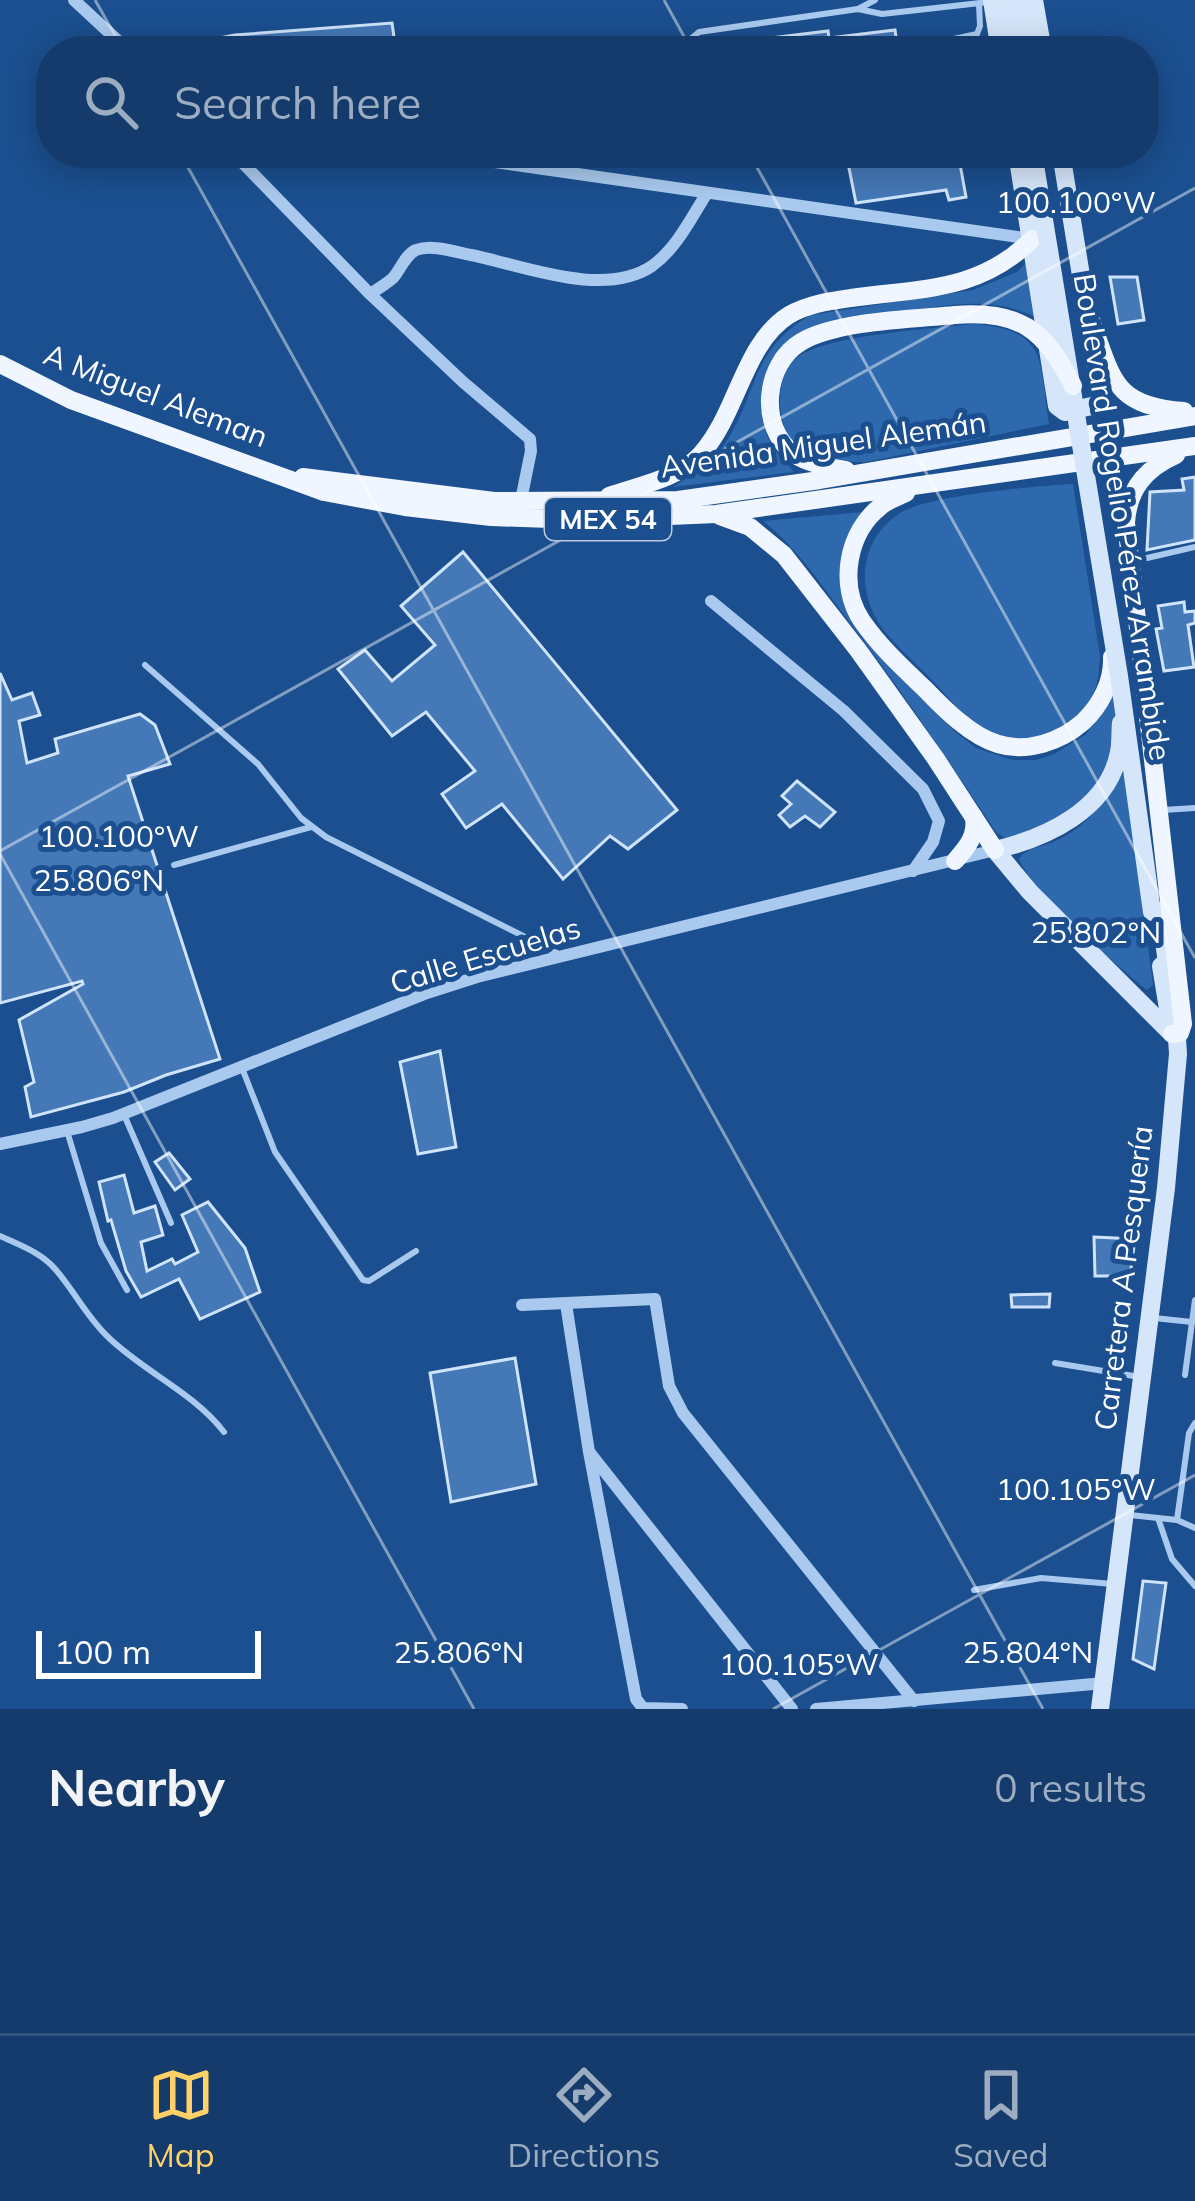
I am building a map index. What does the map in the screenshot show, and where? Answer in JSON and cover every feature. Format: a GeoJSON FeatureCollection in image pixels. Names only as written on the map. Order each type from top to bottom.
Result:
{"type":"FeatureCollection","features":[{"type":"Feature","properties":{"kind":"main road"},"geometry":{"type":"LineString","coordinates":[[1007,0],[1013,36]]}},
{"type":"Feature","properties":{"kind":"main road"},"geometry":{"type":"LineString","coordinates":[[1021,0],[1027,36]]}},
{"type":"Feature","properties":{"kind":"main road"},"geometry":{"type":"LineString","coordinates":[[1034,0],[1040,36]]}},
{"type":"Feature","properties":{"kind":"main road"},"geometry":{"type":"LineString","coordinates":[[985,1],[996,36]]}},
{"type":"Feature","properties":{"kind":"main road"},"geometry":{"type":"LineString","coordinates":[[1020,168],[1061,412],[1100,403],[1064,168]]}},
{"type":"Feature","properties":{"kind":"main road","name":"Boulevard Rogelio Pérez Arrambide"},"geometry":{"type":"LineString","coordinates":[[1037,168],[1175,1034]]}},
{"type":"Feature","properties":{"kind":"main road","name":"Boulevard Rogelio Pérez Arrambide"},"geometry":{"type":"LineString","coordinates":[[1047,168],[1098,478],[1156,912]]}},
{"type":"Feature","properties":{"kind":"main road"},"geometry":{"type":"LineString","coordinates":[[593,502],[668,476],[700,456],[727,416],[765,335],[787,316],[834,300],[976,278],[1011,259],[1032,239]]}},
{"type":"Feature","properties":{"kind":"main road"},"geometry":{"type":"LineString","coordinates":[[863,472],[802,459],[785,445],[770,410],[772,382],[796,344],[824,333],[891,322],[974,314],[1007,317],[1033,329],[1050,346],[1073,386]]}},
{"type":"Feature","properties":{"kind":"main road"},"geometry":{"type":"LineString","coordinates":[[1090,318],[1113,376],[1128,397],[1141,405],[1195,413]]}},
{"type":"Feature","properties":{"kind":"main road","name":"A Miguel Aleman"},"geometry":{"type":"LineString","coordinates":[[0,364],[70,400],[292,478]]}},
{"type":"Feature","properties":{"kind":"main road","name":"Avenida Miguel Alemán"},"geometry":{"type":"LineString","coordinates":[[407,499],[678,500],[1195,413]]}},
{"type":"Feature","properties":{"kind":"main road"},"geometry":{"type":"LineString","coordinates":[[716,514],[750,527],[784,556],[871,668],[995,850],[1030,892],[1175,1034],[1183,1024],[1127,507],[1138,481],[1157,464],[1194,446]]}},
{"type":"Feature","properties":{"kind":"main road","name":"Avenida Miguel Alemán"},"geometry":{"type":"LineString","coordinates":[[292,478],[327,478],[407,499],[537,520],[716,514],[1194,446]]}},
{"type":"Feature","properties":{"kind":"main road"},"geometry":{"type":"LineString","coordinates":[[927,484],[882,505],[864,523],[853,544],[850,595],[860,618],[938,702],[997,744],[1025,748],[1044,744],[1079,726],[1098,704],[1112,674],[1112,634]]}},
{"type":"Feature","properties":{"kind":"main road"},"geometry":{"type":"LineString","coordinates":[[995,850],[1021,844],[1082,812],[1109,778],[1119,751],[1123,706]]}},
{"type":"Feature","properties":{"kind":"main road"},"geometry":{"type":"LineString","coordinates":[[955,861],[972,839],[974,817]]}},
{"type":"Feature","properties":{"kind":"main road","name":"Carretera A Pesquería"},"geometry":{"type":"LineString","coordinates":[[1100,1709],[1166,1188],[1175,1034]]}},
{"type":"Feature","properties":{"kind":"street"},"geometry":{"type":"LineString","coordinates":[[74,0],[113,36]]}},
{"type":"Feature","properties":{"kind":"street"},"geometry":{"type":"LineString","coordinates":[[251,168],[370,294],[530,439],[532,451],[521,500]]}},
{"type":"Feature","properties":{"kind":"street"},"geometry":{"type":"LineString","coordinates":[[534,168],[1032,239]]}},
{"type":"Feature","properties":{"kind":"street"},"geometry":{"type":"LineString","coordinates":[[370,294],[422,248],[574,279],[634,274],[652,266],[676,243],[707,193]]}},
{"type":"Feature","properties":{"kind":"street"},"geometry":{"type":"LineString","coordinates":[[712,602],[844,711],[923,789],[939,821],[933,842],[912,872]]}},
{"type":"Feature","properties":{"kind":"street","name":"Calle Escuelas"},"geometry":{"type":"LineString","coordinates":[[0,1144],[124,1114],[477,976],[995,850]]}},
{"type":"Feature","properties":{"kind":"street"},"geometry":{"type":"LineString","coordinates":[[522,1305],[655,1299],[669,1386],[683,1412],[914,1701]]}},
{"type":"Feature","properties":{"kind":"street"},"geometry":{"type":"LineString","coordinates":[[566,1304],[636,1700],[644,1708],[682,1709]]}},
{"type":"Feature","properties":{"kind":"street"},"geometry":{"type":"LineString","coordinates":[[589,1452],[792,1709]]}},
{"type":"Feature","properties":{"kind":"street"},"geometry":{"type":"LineString","coordinates":[[815,1709],[1104,1683]]}},
{"type":"Feature","properties":{"kind":"lane"},"geometry":{"type":"LineString","coordinates":[[858,10],[875,0]]}},
{"type":"Feature","properties":{"kind":"lane"},"geometry":{"type":"LineString","coordinates":[[694,36],[858,10],[882,14],[985,1],[977,34],[968,36]]}},
{"type":"Feature","properties":{"kind":"lane"},"geometry":{"type":"LineString","coordinates":[[1130,562],[1195,548]]}},
{"type":"Feature","properties":{"kind":"lane"},"geometry":{"type":"LineString","coordinates":[[145,665],[258,764],[310,827],[560,955]]}},
{"type":"Feature","properties":{"kind":"lane"},"geometry":{"type":"LineString","coordinates":[[1159,811],[1195,808]]}},
{"type":"Feature","properties":{"kind":"lane"},"geometry":{"type":"LineString","coordinates":[[174,865],[310,827]]}},
{"type":"Feature","properties":{"kind":"lane"},"geometry":{"type":"LineString","coordinates":[[242,1067],[274,1152],[362,1280],[369,1281],[416,1251]]}},
{"type":"Feature","properties":{"kind":"lane"},"geometry":{"type":"LineString","coordinates":[[124,1114],[171,1223]]}},
{"type":"Feature","properties":{"kind":"lane"},"geometry":{"type":"LineString","coordinates":[[67,1131],[101,1244],[127,1290]]}},
{"type":"Feature","properties":{"kind":"lane"},"geometry":{"type":"LineString","coordinates":[[0,1236],[35,1252],[55,1268],[109,1338],[209,1413],[224,1432]]}},
{"type":"Feature","properties":{"kind":"lane"},"geometry":{"type":"LineString","coordinates":[[1185,1375],[1195,1300]]}},
{"type":"Feature","properties":{"kind":"lane"},"geometry":{"type":"LineString","coordinates":[[1150,1318],[1192,1322]]}},
{"type":"Feature","properties":{"kind":"lane"},"geometry":{"type":"LineString","coordinates":[[1055,1363],[1142,1377]]}},
{"type":"Feature","properties":{"kind":"lane"},"geometry":{"type":"LineString","coordinates":[[1177,1520],[1189,1433],[1195,1424]]}},
{"type":"Feature","properties":{"kind":"lane"},"geometry":{"type":"LineString","coordinates":[[1126,1514],[1177,1520],[1195,1528]]}},
{"type":"Feature","properties":{"kind":"lane"},"geometry":{"type":"LineString","coordinates":[[1158,1519],[1172,1559],[1195,1586]]}},
{"type":"Feature","properties":{"kind":"lane"},"geometry":{"type":"LineString","coordinates":[[974,1590],[1041,1578],[1116,1585]]}},
{"type":"Feature","properties":{"kind":"shaded area"},"geometry":{"type":"Polygon","coordinates":[[[1030,259],[1038,319],[989,304],[954,305],[833,322],[797,334],[768,367],[761,396],[769,439],[794,472],[673,487],[724,445],[765,358],[811,315],[973,290],[1017,272],[1030,259]]]}},
{"type":"Feature","properties":{"kind":"shaded area"},"geometry":{"type":"Polygon","coordinates":[[[972,324],[997,327],[1028,341],[1041,366],[1049,424],[866,462],[815,456],[792,441],[782,417],[781,390],[798,357],[855,338],[972,324]]]}},
{"type":"Feature","properties":{"kind":"shaded area"},"geometry":{"type":"Polygon","coordinates":[[[1073,484],[1100,656],[1097,683],[1080,713],[1052,733],[1018,740],[1001,738],[964,714],[881,626],[866,589],[867,560],[878,534],[900,513],[914,507],[983,492],[1073,484]]]}},
{"type":"Feature","properties":{"kind":"shaded area"},"geometry":{"type":"Polygon","coordinates":[[[863,512],[847,552],[877,652],[976,748],[1013,760],[1054,754],[1085,735],[1117,686],[1106,767],[1086,799],[1070,812],[1017,836],[1005,838],[996,832],[818,580],[763,521],[863,512]]]}},
{"type":"Feature","properties":{"kind":"shaded area"},"geometry":{"type":"Polygon","coordinates":[[[1124,762],[1153,985],[1147,990],[1056,907],[1019,859],[1066,836],[1088,819],[1124,762]]]}},
{"type":"Feature","properties":{"kind":"building"},"geometry":{"type":"Polygon","coordinates":[[[392,23],[394,36],[230,36],[392,23]]]}},
{"type":"Feature","properties":{"kind":"building"},"geometry":{"type":"Polygon","coordinates":[[[895,30],[896,36],[846,36],[895,30]]]}},
{"type":"Feature","properties":{"kind":"building"},"geometry":{"type":"Polygon","coordinates":[[[828,31],[829,36],[786,36],[828,31]]]}},
{"type":"Feature","properties":{"kind":"building"},"geometry":{"type":"Polygon","coordinates":[[[849,168],[961,168],[966,197],[949,200],[946,190],[856,203],[849,168]]]}},
{"type":"Feature","properties":{"kind":"building"},"geometry":{"type":"Polygon","coordinates":[[[1110,277],[1137,277],[1144,320],[1118,324],[1110,277]]]}},
{"type":"Feature","properties":{"kind":"building"},"geometry":{"type":"Polygon","coordinates":[[[1195,477],[1195,540],[1147,550],[1150,492],[1184,490],[1182,479],[1195,477]]]}},
{"type":"Feature","properties":{"kind":"building"},"geometry":{"type":"Polygon","coordinates":[[[463,552],[677,810],[628,849],[610,836],[563,879],[502,804],[466,828],[442,794],[475,771],[426,712],[392,736],[338,669],[365,650],[392,681],[435,645],[401,606],[463,552]]]}},
{"type":"Feature","properties":{"kind":"building"},"geometry":{"type":"Polygon","coordinates":[[[1184,602],[1185,612],[1195,611],[1195,623],[1188,625],[1194,667],[1164,671],[1156,629],[1162,628],[1158,606],[1184,602]]]}},
{"type":"Feature","properties":{"kind":"building"},"geometry":{"type":"Polygon","coordinates":[[[0,673],[12,700],[32,693],[40,715],[19,721],[27,763],[58,753],[55,739],[140,714],[155,725],[170,764],[128,776],[220,1059],[31,1117],[25,1087],[34,1082],[19,1020],[83,984],[0,1003],[0,673]]]}},
{"type":"Feature","properties":{"kind":"building"},"geometry":{"type":"Polygon","coordinates":[[[797,781],[835,812],[820,827],[805,816],[790,827],[779,815],[791,804],[782,796],[797,781]]]}},
{"type":"Feature","properties":{"kind":"building"},"geometry":{"type":"Polygon","coordinates":[[[440,1051],[456,1147],[418,1154],[400,1062],[440,1051]]]}},
{"type":"Feature","properties":{"kind":"building"},"geometry":{"type":"Polygon","coordinates":[[[169,1153],[190,1179],[175,1190],[155,1162],[169,1153]]]}},
{"type":"Feature","properties":{"kind":"building"},"geometry":{"type":"Polygon","coordinates":[[[124,1175],[134,1213],[155,1206],[163,1235],[141,1242],[147,1271],[198,1252],[182,1215],[208,1202],[245,1248],[260,1292],[200,1319],[179,1279],[141,1297],[126,1271],[99,1182],[124,1175]]]}},
{"type":"Feature","properties":{"kind":"building"},"geometry":{"type":"Polygon","coordinates":[[[1094,1237],[1135,1239],[1130,1276],[1095,1276],[1094,1237]]]}},
{"type":"Feature","properties":{"kind":"building"},"geometry":{"type":"Polygon","coordinates":[[[1050,1294],[1049,1307],[1012,1307],[1011,1295],[1050,1294]]]}},
{"type":"Feature","properties":{"kind":"building"},"geometry":{"type":"Polygon","coordinates":[[[515,1358],[536,1484],[451,1502],[430,1373],[515,1358]]]}},
{"type":"Feature","properties":{"kind":"building"},"geometry":{"type":"Polygon","coordinates":[[[1143,1581],[1166,1583],[1154,1669],[1133,1659],[1143,1581]]]}}]}
